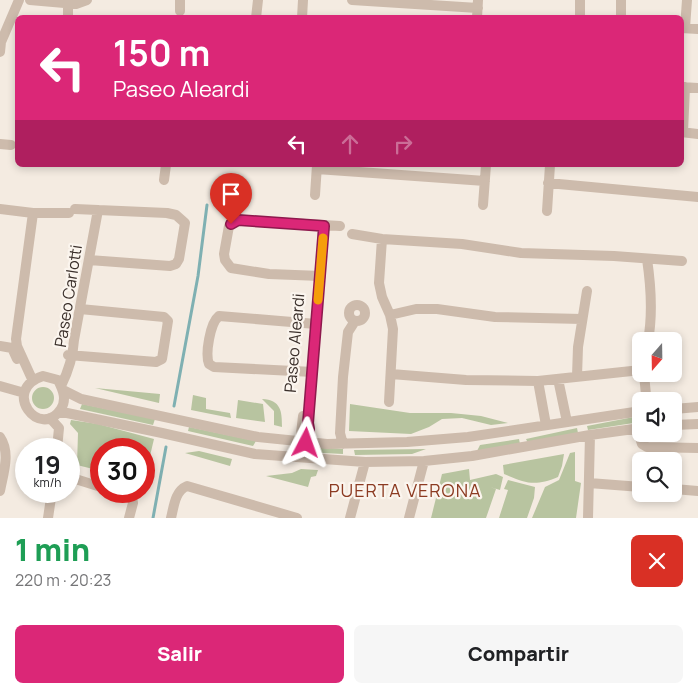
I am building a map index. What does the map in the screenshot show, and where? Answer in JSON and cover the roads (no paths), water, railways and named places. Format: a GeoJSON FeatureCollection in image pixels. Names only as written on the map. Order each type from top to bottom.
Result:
{"type":"FeatureCollection","features":[{"type":"Feature","properties":{"kind":"street"},"geometry":{"type":"LineString","coordinates":[[0,52],[0,42],[19,0]]}},
{"type":"Feature","properties":{"kind":"street"},"geometry":{"type":"LineString","coordinates":[[30,0],[68,4],[76,4],[86,0]]}},
{"type":"Feature","properties":{"kind":"street"},"geometry":{"type":"LineString","coordinates":[[180,0],[180,11]]}},
{"type":"Feature","properties":{"kind":"street"},"geometry":{"type":"LineString","coordinates":[[256,15],[258,0]]}},
{"type":"Feature","properties":{"kind":"street"},"geometry":{"type":"LineString","coordinates":[[302,15],[303,0]]}},
{"type":"Feature","properties":{"kind":"street"},"geometry":{"type":"LineString","coordinates":[[352,0],[432,3],[478,9]]}},
{"type":"Feature","properties":{"kind":"street"},"geometry":{"type":"LineString","coordinates":[[580,0],[584,15]]}},
{"type":"Feature","properties":{"kind":"street"},"geometry":{"type":"LineString","coordinates":[[620,15],[621,0]]}},
{"type":"Feature","properties":{"kind":"street"},"geometry":{"type":"LineString","coordinates":[[684,21],[687,0]]}},
{"type":"Feature","properties":{"kind":"street"},"geometry":{"type":"LineString","coordinates":[[68,4],[68,15]]}},
{"type":"Feature","properties":{"kind":"street"},"geometry":{"type":"LineString","coordinates":[[684,28],[698,29]]}},
{"type":"Feature","properties":{"kind":"street"},"geometry":{"type":"LineString","coordinates":[[684,87],[698,88]]}},
{"type":"Feature","properties":{"kind":"street"},"geometry":{"type":"LineString","coordinates":[[684,132],[698,134]]}},
{"type":"Feature","properties":{"kind":"street"},"geometry":{"type":"LineString","coordinates":[[0,144],[11,145]]}},
{"type":"Feature","properties":{"kind":"street"},"geometry":{"type":"LineString","coordinates":[[164,180],[166,167]]}},
{"type":"Feature","properties":{"kind":"street"},"geometry":{"type":"LineString","coordinates":[[315,195],[317,167],[485,181]]}},
{"type":"Feature","properties":{"kind":"street"},"geometry":{"type":"LineString","coordinates":[[483,205],[486,167]]}},
{"type":"Feature","properties":{"kind":"street"},"geometry":{"type":"LineString","coordinates":[[547,212],[550,167]]}},
{"type":"Feature","properties":{"kind":"street"},"geometry":{"type":"LineString","coordinates":[[548,183],[698,197]]}},
{"type":"Feature","properties":{"kind":"street"},"geometry":{"type":"LineString","coordinates":[[0,209],[33,213],[98,210],[176,215],[185,223],[181,253],[176,264],[170,266],[89,260]]}},
{"type":"Feature","properties":{"kind":"street","name":"Paseo Carlotti"},"geometry":{"type":"LineString","coordinates":[[61,385],[71,364],[71,355],[98,210]]}},
{"type":"Feature","properties":{"kind":"street"},"geometry":{"type":"LineString","coordinates":[[33,213],[14,347],[27,384],[21,401],[25,410],[40,420],[67,413],[162,432],[255,454],[365,462],[424,461],[472,456],[632,429]]}},
{"type":"Feature","properties":{"kind":"street","name":"Paseo Aleardi"},"geometry":{"type":"LineString","coordinates":[[318,276],[269,274],[230,268],[224,254],[229,226],[235,221],[340,226]]}},
{"type":"Feature","properties":{"kind":"street","name":"Paseo Aleardi"},"geometry":{"type":"LineString","coordinates":[[303,443],[309,429],[310,372],[321,226]]}},
{"type":"Feature","properties":{"kind":"street"},"geometry":{"type":"LineString","coordinates":[[352,234],[382,239],[462,244],[521,253],[682,261]]}},
{"type":"Feature","properties":{"kind":"street"},"geometry":{"type":"LineString","coordinates":[[382,239],[379,283],[382,297],[390,315],[393,338],[389,402]]}},
{"type":"Feature","properties":{"kind":"street"},"geometry":{"type":"LineString","coordinates":[[647,259],[652,310],[649,332]]}},
{"type":"Feature","properties":{"kind":"street"},"geometry":{"type":"LineString","coordinates":[[577,376],[578,347],[586,291]]}},
{"type":"Feature","properties":{"kind":"street"},"geometry":{"type":"LineString","coordinates":[[71,355],[156,362],[162,360],[168,322],[164,317],[80,309]]}},
{"type":"Feature","properties":{"kind":"street"},"geometry":{"type":"LineString","coordinates":[[390,315],[416,309],[437,309],[503,318],[582,319]]}},
{"type":"Feature","properties":{"kind":"street"},"geometry":{"type":"LineString","coordinates":[[310,372],[214,367],[209,364],[207,355],[213,322],[219,316],[313,323]]}},
{"type":"Feature","properties":{"kind":"street"},"geometry":{"type":"LineString","coordinates":[[343,444],[340,433],[343,377],[348,332],[355,321]]}},
{"type":"Feature","properties":{"kind":"street"},"geometry":{"type":"LineString","coordinates":[[0,346],[14,347]]}},
{"type":"Feature","properties":{"kind":"street"},"geometry":{"type":"LineString","coordinates":[[392,374],[475,380],[538,381],[632,371]]}},
{"type":"Feature","properties":{"kind":"street"},"geometry":{"type":"LineString","coordinates":[[0,386],[27,384],[43,376],[61,385],[80,399],[258,437],[303,443],[343,444],[468,438],[632,412]]}},
{"type":"Feature","properties":{"kind":"street"},"geometry":{"type":"LineString","coordinates":[[558,378],[567,422]]}},
{"type":"Feature","properties":{"kind":"street"},"geometry":{"type":"LineString","coordinates":[[538,381],[546,425]]}},
{"type":"Feature","properties":{"kind":"street"},"geometry":{"type":"LineString","coordinates":[[54,416],[63,406],[65,398],[61,385]]}},
{"type":"Feature","properties":{"kind":"street"},"geometry":{"type":"LineString","coordinates":[[682,408],[698,407]]}},
{"type":"Feature","properties":{"kind":"street"},"geometry":{"type":"LineString","coordinates":[[54,416],[59,428],[58,438]]}},
{"type":"Feature","properties":{"kind":"street"},"geometry":{"type":"LineString","coordinates":[[682,425],[698,424]]}},
{"type":"Feature","properties":{"kind":"street"},"geometry":{"type":"LineString","coordinates":[[588,518],[590,435]]}},
{"type":"Feature","properties":{"kind":"street"},"geometry":{"type":"LineString","coordinates":[[0,437],[6,457],[0,492]]}},
{"type":"Feature","properties":{"kind":"street"},"geometry":{"type":"LineString","coordinates":[[255,454],[258,437]]}},
{"type":"Feature","properties":{"kind":"street"},"geometry":{"type":"LineString","coordinates":[[468,438],[472,456]]}},
{"type":"Feature","properties":{"kind":"street"},"geometry":{"type":"LineString","coordinates":[[642,442],[647,447],[698,448]]}},
{"type":"Feature","properties":{"kind":"street"},"geometry":{"type":"LineString","coordinates":[[410,518],[424,461]]}},
{"type":"Feature","properties":{"kind":"street"},"geometry":{"type":"LineString","coordinates":[[350,518],[365,462]]}},
{"type":"Feature","properties":{"kind":"street"},"geometry":{"type":"LineString","coordinates":[[590,483],[632,486]]}},
{"type":"Feature","properties":{"kind":"street"},"geometry":{"type":"LineString","coordinates":[[171,518],[176,496],[187,486],[297,518]]}},
{"type":"Feature","properties":{"kind":"street"},"geometry":{"type":"LineString","coordinates":[[682,490],[698,491]]}},
{"type":"Feature","properties":{"kind":"street"},"geometry":{"type":"LineString","coordinates":[[48,518],[50,503]]}},
{"type":"Feature","properties":{"kind":"street"},"geometry":{"type":"LineString","coordinates":[[129,518],[133,503]]}},
{"type":"Feature","properties":{"kind":"waterway"},"geometry":{"type":"LineString","coordinates":[[174,406],[198,276],[207,205]]}},
{"type":"Feature","properties":{"kind":"waterway"},"geometry":{"type":"LineString","coordinates":[[153,518],[166,447]]}},
{"type":"Feature","properties":{"kind":"district","name":"PUERTA VERONA"},"geometry":{"type":"Point","coordinates":[405,491]}}]}
